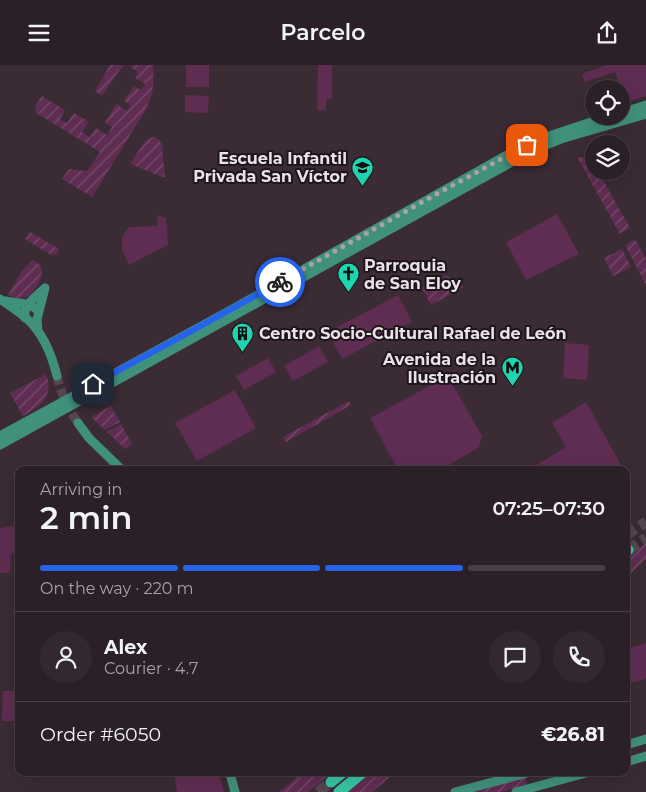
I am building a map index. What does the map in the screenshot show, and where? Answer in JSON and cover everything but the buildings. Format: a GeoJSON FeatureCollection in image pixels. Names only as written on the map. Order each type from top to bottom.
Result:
{"type":"FeatureCollection","features":[{"type":"Feature","properties":{"kind":"highway"},"geometry":{"type":"LineString","coordinates":[[331,781],[338,776]]}},
{"type":"Feature","properties":{"kind":"highway"},"geometry":{"type":"LineString","coordinates":[[339,791],[358,776]]}},
{"type":"Feature","properties":{"kind":"main road"},"geometry":{"type":"LineString","coordinates":[[630,110],[646,105]]}},
{"type":"Feature","properties":{"kind":"main road"},"geometry":{"type":"LineString","coordinates":[[0,445],[541,147],[561,139],[646,114]]}},
{"type":"Feature","properties":{"kind":"main road"},"geometry":{"type":"LineString","coordinates":[[0,436],[512,152],[550,135],[585,124]]}},
{"type":"Feature","properties":{"kind":"main road"},"geometry":{"type":"LineString","coordinates":[[25,318],[25,310],[45,288],[36,323],[57,376]]}},
{"type":"Feature","properties":{"kind":"main road"},"geometry":{"type":"LineString","coordinates":[[1,300],[29,304],[38,311]]}},
{"type":"Feature","properties":{"kind":"main road"},"geometry":{"type":"LineString","coordinates":[[1,300],[25,318],[39,332]]}},
{"type":"Feature","properties":{"kind":"main road"},"geometry":{"type":"LineString","coordinates":[[78,423],[88,438],[118,466]]}},
{"type":"Feature","properties":{"kind":"main road"},"geometry":{"type":"LineString","coordinates":[[630,744],[646,739]]}},
{"type":"Feature","properties":{"kind":"main road"},"geometry":{"type":"LineString","coordinates":[[630,761],[646,757]]}},
{"type":"Feature","properties":{"kind":"main road"},"geometry":{"type":"LineString","coordinates":[[231,776],[235,792]]}},
{"type":"Feature","properties":{"kind":"main road"},"geometry":{"type":"LineString","coordinates":[[455,792],[516,776]]}},
{"type":"Feature","properties":{"kind":"main road"},"geometry":{"type":"LineString","coordinates":[[516,792],[575,776]]}},
{"type":"Feature","properties":{"kind":"shaded area"},"geometry":{"type":"Polygon","coordinates":[[[110,65],[123,65],[102,96],[95,91],[110,65]]]}},
{"type":"Feature","properties":{"kind":"shaded area"},"geometry":{"type":"Polygon","coordinates":[[[131,65],[153,65],[152,94],[145,111],[92,197],[62,179],[69,169],[87,171],[100,152],[35,112],[36,105],[42,96],[65,110],[60,119],[67,123],[74,113],[89,122],[82,132],[90,137],[96,128],[107,135],[112,127],[105,123],[116,104],[127,111],[130,105],[124,101],[134,86],[141,90],[145,84],[135,78],[138,72],[130,67],[131,65]]]}},
{"type":"Feature","properties":{"kind":"shaded area"},"geometry":{"type":"Polygon","coordinates":[[[186,65],[209,65],[209,87],[186,87],[186,65]]]}},
{"type":"Feature","properties":{"kind":"shaded area"},"geometry":{"type":"Polygon","coordinates":[[[318,65],[332,65],[332,99],[326,99],[326,110],[317,110],[318,65]]]}},
{"type":"Feature","properties":{"kind":"shaded area"},"geometry":{"type":"Polygon","coordinates":[[[607,65],[646,65],[646,96],[631,101],[630,80],[618,80],[615,72],[591,80],[585,80],[585,82],[582,74],[607,65]]]}},
{"type":"Feature","properties":{"kind":"shaded area"},"geometry":{"type":"Polygon","coordinates":[[[185,95],[209,96],[208,113],[185,112],[185,95]]]}},
{"type":"Feature","properties":{"kind":"shaded area"},"geometry":{"type":"Polygon","coordinates":[[[154,137],[162,144],[165,178],[130,164],[145,141],[154,137]]]}},
{"type":"Feature","properties":{"kind":"shaded area"},"geometry":{"type":"Polygon","coordinates":[[[577,157],[585,158],[585,171],[577,157]]]}},
{"type":"Feature","properties":{"kind":"shaded area"},"geometry":{"type":"Polygon","coordinates":[[[590,180],[603,180],[630,228],[620,234],[590,180]]]}},
{"type":"Feature","properties":{"kind":"shaded area"},"geometry":{"type":"Polygon","coordinates":[[[557,214],[579,254],[526,280],[506,242],[557,214]]]}},
{"type":"Feature","properties":{"kind":"shaded area"},"geometry":{"type":"Polygon","coordinates":[[[157,215],[166,218],[168,245],[129,265],[122,250],[122,237],[129,227],[158,226],[157,215]]]}},
{"type":"Feature","properties":{"kind":"shaded area"},"geometry":{"type":"Polygon","coordinates":[[[30,232],[59,249],[57,254],[51,255],[25,239],[30,232]]]}},
{"type":"Feature","properties":{"kind":"shaded area"},"geometry":{"type":"Polygon","coordinates":[[[634,240],[646,259],[646,285],[625,245],[634,240]]]}},
{"type":"Feature","properties":{"kind":"shaded area"},"geometry":{"type":"Polygon","coordinates":[[[622,249],[631,267],[613,276],[604,258],[622,249]]]}},
{"type":"Feature","properties":{"kind":"shaded area"},"geometry":{"type":"Polygon","coordinates":[[[32,260],[38,263],[42,273],[36,288],[24,298],[8,295],[21,272],[32,260]]]}},
{"type":"Feature","properties":{"kind":"shaded area"},"geometry":{"type":"Polygon","coordinates":[[[446,275],[464,287],[431,305],[422,288],[446,275]]]}},
{"type":"Feature","properties":{"kind":"shaded area"},"geometry":{"type":"Polygon","coordinates":[[[398,295],[412,322],[342,359],[328,332],[398,295]]]}},
{"type":"Feature","properties":{"kind":"shaded area"},"geometry":{"type":"Polygon","coordinates":[[[565,343],[589,345],[587,380],[563,378],[565,343]]]}},
{"type":"Feature","properties":{"kind":"shaded area"},"geometry":{"type":"Polygon","coordinates":[[[319,346],[328,362],[293,381],[284,366],[319,346]]]}},
{"type":"Feature","properties":{"kind":"shaded area"},"geometry":{"type":"Polygon","coordinates":[[[268,358],[276,372],[244,390],[236,376],[268,358]]]}},
{"type":"Feature","properties":{"kind":"shaded area"},"geometry":{"type":"Polygon","coordinates":[[[46,374],[49,389],[47,395],[40,405],[23,416],[10,393],[46,374]]]}},
{"type":"Feature","properties":{"kind":"shaded area"},"geometry":{"type":"Polygon","coordinates":[[[448,376],[482,436],[479,447],[448,466],[396,466],[370,418],[448,376]]]}},
{"type":"Feature","properties":{"kind":"shaded area"},"geometry":{"type":"Polygon","coordinates":[[[235,390],[256,428],[197,461],[175,423],[235,390]]]}},
{"type":"Feature","properties":{"kind":"shaded area"},"geometry":{"type":"Polygon","coordinates":[[[349,401],[351,405],[286,442],[284,440],[283,437],[349,401]]]}},
{"type":"Feature","properties":{"kind":"shaded area"},"geometry":{"type":"Polygon","coordinates":[[[586,402],[621,465],[535,466],[566,447],[552,423],[586,402]]]}},
{"type":"Feature","properties":{"kind":"shaded area"},"geometry":{"type":"Polygon","coordinates":[[[111,406],[120,422],[105,430],[91,417],[111,406]]]}},
{"type":"Feature","properties":{"kind":"shaded area"},"geometry":{"type":"Polygon","coordinates":[[[121,424],[132,444],[125,449],[107,432],[121,424]]]}},
{"type":"Feature","properties":{"kind":"shaded area"},"geometry":{"type":"Polygon","coordinates":[[[14,526],[14,553],[11,553],[10,573],[0,573],[0,528],[14,526]]]}},
{"type":"Feature","properties":{"kind":"shaded area"},"geometry":{"type":"Polygon","coordinates":[[[646,543],[646,559],[630,574],[630,556],[646,543]]]}},
{"type":"Feature","properties":{"kind":"shaded area"},"geometry":{"type":"Polygon","coordinates":[[[646,643],[646,679],[630,683],[630,648],[646,643]]]}},
{"type":"Feature","properties":{"kind":"shaded area"},"geometry":{"type":"Polygon","coordinates":[[[3,691],[15,691],[15,721],[2,721],[3,691]]]}},
{"type":"Feature","properties":{"kind":"shaded area"},"geometry":{"type":"Polygon","coordinates":[[[174,776],[220,776],[224,792],[177,792],[174,776]]]}},
{"type":"Feature","properties":{"kind":"shaded area"},"geometry":{"type":"Polygon","coordinates":[[[298,776],[327,776],[308,792],[279,792],[298,776]]]}},
{"type":"Feature","properties":{"kind":"shaded area"},"geometry":{"type":"Polygon","coordinates":[[[367,776],[391,776],[372,792],[348,792],[367,776]]]}},
{"type":"Feature","properties":{"kind":"shaded area"},"geometry":{"type":"Polygon","coordinates":[[[525,777],[527,785],[501,792],[469,792],[525,777]]]}},
{"type":"Feature","properties":{"kind":"tunnel"},"geometry":{"type":"LineString","coordinates":[[57,376],[65,401],[78,423]]}},
{"type":"Feature","properties":{"kind":"tunnel"},"geometry":{"type":"LineString","coordinates":[[630,532],[646,522]]}},
{"type":"Feature","properties":{"kind":"tunnel"},"geometry":{"type":"LineString","coordinates":[[630,549],[646,538]]}},
{"type":"Feature","properties":{"kind":"tunnel"},"geometry":{"type":"LineString","coordinates":[[318,792],[331,782]]}},
{"type":"Feature","properties":{"kind":"way so far"},"geometry":{"type":"LineString","coordinates":[[280,282],[527,145]]}},
{"type":"Feature","properties":{"kind":"place","name":"Escuela Infantil Privada San Víctor"},"geometry":{"type":"Point","coordinates":[363,186]}},
{"type":"Feature","properties":{"kind":"place","name":"Parroquia de San Eloy"},"geometry":{"type":"Point","coordinates":[348,293]}},
{"type":"Feature","properties":{"kind":"place","name":"Centro Socio-Cultural Rafael de León"},"geometry":{"type":"Point","coordinates":[243,352]}},
{"type":"Feature","properties":{"kind":"place","name":"Avenida de la Ilustración"},"geometry":{"type":"Point","coordinates":[512,387]}},
{"type":"Feature","properties":{"kind":"route"},"geometry":{"type":"LineString","coordinates":[[93,384],[280,282]]}}]}
